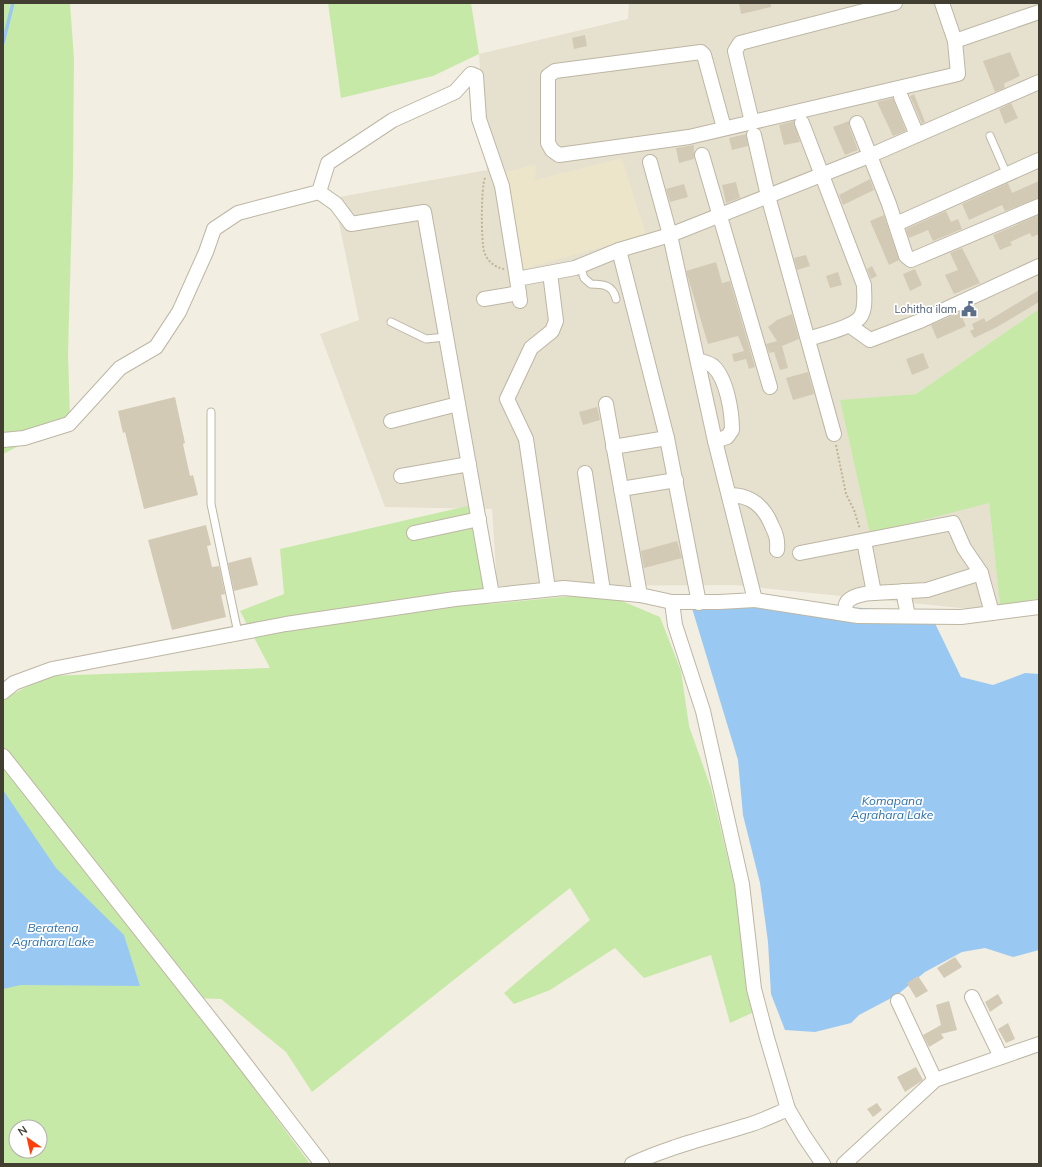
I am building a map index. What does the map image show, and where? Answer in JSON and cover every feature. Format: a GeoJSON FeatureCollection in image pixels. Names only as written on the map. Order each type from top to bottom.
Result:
{"type":"FeatureCollection","features":[{"type":"Feature","properties":{"kind":"street"},"geometry":{"type":"LineString","coordinates":[[834,434],[768,196],[735,51],[740,43],[895,3]]}},
{"type":"Feature","properties":{"kind":"street"},"geometry":{"type":"LineString","coordinates":[[724,128],[704,54],[701,52],[555,71],[548,76],[548,143],[552,150],[559,154],[689,137],[724,128],[753,129],[958,74],[955,41],[942,3]]}},
{"type":"Feature","properties":{"kind":"street"},"geometry":{"type":"LineString","coordinates":[[955,41],[1039,12]]}},
{"type":"Feature","properties":{"kind":"street"},"geometry":{"type":"LineString","coordinates":[[320,192],[328,163],[393,120],[454,92],[471,74],[476,76],[479,119],[502,186],[520,297],[484,299]]}},
{"type":"Feature","properties":{"kind":"street"},"geometry":{"type":"LineString","coordinates":[[516,276],[550,273],[580,266],[619,250],[670,235],[821,176],[1039,82]]}},
{"type":"Feature","properties":{"kind":"street"},"geometry":{"type":"LineString","coordinates":[[901,97],[917,135]]}},
{"type":"Feature","properties":{"kind":"street"},"geometry":{"type":"LineString","coordinates":[[802,123],[864,285],[865,302],[861,317],[850,325],[808,339]]}},
{"type":"Feature","properties":{"kind":"street"},"geometry":{"type":"LineString","coordinates":[[857,123],[889,204],[906,256],[911,260],[1039,206]]}},
{"type":"Feature","properties":{"kind":"street"},"geometry":{"type":"LineString","coordinates":[[702,154],[718,215],[770,387]]}},
{"type":"Feature","properties":{"kind":"street"},"geometry":{"type":"LineString","coordinates":[[896,224],[1039,160]]}},
{"type":"Feature","properties":{"kind":"street"},"geometry":{"type":"LineString","coordinates":[[650,162],[670,235],[715,441],[755,600]]}},
{"type":"Feature","properties":{"kind":"street"},"geometry":{"type":"LineString","coordinates":[[320,192],[336,204],[351,224],[424,212],[492,595]]}},
{"type":"Feature","properties":{"kind":"street"},"geometry":{"type":"LineString","coordinates":[[3,440],[24,438],[69,424],[120,368],[156,347],[178,312],[206,252],[214,229],[238,213],[320,192]]}},
{"type":"Feature","properties":{"kind":"street"},"geometry":{"type":"LineString","coordinates":[[619,250],[667,438],[699,602]]}},
{"type":"Feature","properties":{"kind":"street"},"geometry":{"type":"LineString","coordinates":[[850,325],[870,340],[920,321],[1039,266]]}},
{"type":"Feature","properties":{"kind":"street"},"geometry":{"type":"LineString","coordinates":[[548,589],[526,439],[507,400],[531,348],[552,331],[556,321],[550,273]]}},
{"type":"Feature","properties":{"kind":"street"},"geometry":{"type":"LineString","coordinates":[[698,360],[712,366],[719,374],[729,401],[732,430],[727,437],[715,441]]}},
{"type":"Feature","properties":{"kind":"street"},"geometry":{"type":"LineString","coordinates":[[392,421],[458,404]]}},
{"type":"Feature","properties":{"kind":"street"},"geometry":{"type":"LineString","coordinates":[[606,404],[640,595]]}},
{"type":"Feature","properties":{"kind":"street"},"geometry":{"type":"LineString","coordinates":[[613,447],[667,438]]}},
{"type":"Feature","properties":{"kind":"street"},"geometry":{"type":"LineString","coordinates":[[401,476],[469,464]]}},
{"type":"Feature","properties":{"kind":"street"},"geometry":{"type":"LineString","coordinates":[[585,473],[603,591]]}},
{"type":"Feature","properties":{"kind":"street"},"geometry":{"type":"LineString","coordinates":[[621,488],[676,480]]}},
{"type":"Feature","properties":{"kind":"street"},"geometry":{"type":"LineString","coordinates":[[729,495],[738,495],[760,505],[766,512],[778,541],[777,550]]}},
{"type":"Feature","properties":{"kind":"street"},"geometry":{"type":"LineString","coordinates":[[414,533],[479,519]]}},
{"type":"Feature","properties":{"kind":"street"},"geometry":{"type":"LineString","coordinates":[[800,553],[953,523],[964,548],[981,573],[992,613]]}},
{"type":"Feature","properties":{"kind":"street"},"geometry":{"type":"LineString","coordinates":[[864,541],[874,593]]}},
{"type":"Feature","properties":{"kind":"street"},"geometry":{"type":"LineString","coordinates":[[845,614],[846,604],[849,600],[865,594],[927,590],[981,573]]}},
{"type":"Feature","properties":{"kind":"street"},"geometry":{"type":"LineString","coordinates":[[3,692],[14,683],[52,669],[238,633],[294,623],[455,599],[548,589],[564,588],[603,591],[640,595],[672,602],[755,600],[858,616],[961,617],[1039,608]]}},
{"type":"Feature","properties":{"kind":"street"},"geometry":{"type":"LineString","coordinates":[[903,591],[908,616]]}},
{"type":"Feature","properties":{"kind":"street"},"geometry":{"type":"LineString","coordinates":[[672,602],[675,625],[703,711],[742,884],[754,989],[788,1109],[823,1164]]}},
{"type":"Feature","properties":{"kind":"street"},"geometry":{"type":"LineString","coordinates":[[3,756],[218,1029],[322,1164]]}},
{"type":"Feature","properties":{"kind":"street"},"geometry":{"type":"LineString","coordinates":[[972,997],[1001,1057]]}},
{"type":"Feature","properties":{"kind":"street"},"geometry":{"type":"LineString","coordinates":[[898,1001],[935,1080]]}},
{"type":"Feature","properties":{"kind":"street"},"geometry":{"type":"LineString","coordinates":[[844,1164],[935,1080],[1039,1044]]}},
{"type":"Feature","properties":{"kind":"street"},"geometry":{"type":"LineString","coordinates":[[632,1164],[673,1148],[747,1126],[788,1109]]}},
{"type":"Feature","properties":{"kind":"lane"},"geometry":{"type":"LineString","coordinates":[[990,136],[1007,175]]}},
{"type":"Feature","properties":{"kind":"lane"},"geometry":{"type":"LineString","coordinates":[[580,266],[584,278],[591,284],[601,284],[610,287],[615,293],[616,298]]}},
{"type":"Feature","properties":{"kind":"lane"},"geometry":{"type":"LineString","coordinates":[[391,322],[426,338],[446,337]]}},
{"type":"Feature","properties":{"kind":"lane"},"geometry":{"type":"LineString","coordinates":[[212,412],[211,504],[238,633]]}},
{"type":"Feature","properties":{"kind":"path"},"geometry":{"type":"LineString","coordinates":[[496,165],[489,171],[483,183],[484,250],[489,262],[496,268],[516,276]]}},
{"type":"Feature","properties":{"kind":"path"},"geometry":{"type":"LineString","coordinates":[[834,434],[846,494],[854,510],[864,541]]}},
{"type":"Feature","properties":{"kind":"shaded area"},"geometry":{"type":"Polygon","coordinates":[[[629,3],[1039,3],[1039,309],[916,394],[841,401],[989,503],[1001,612],[733,585],[497,586],[492,509],[385,507],[320,334],[359,320],[334,198],[487,170],[479,54],[628,19],[629,3]]]}},
{"type":"Feature","properties":{"kind":"shaded area"},"geometry":{"type":"Polygon","coordinates":[[[622,158],[646,235],[523,269],[504,172],[536,165],[535,180],[622,158]]]}},
{"type":"Feature","properties":{"kind":"green space"},"geometry":{"type":"Polygon","coordinates":[[[3,3],[70,3],[74,60],[73,175],[68,354],[70,420],[3,454],[3,3]]]}},
{"type":"Feature","properties":{"kind":"green space"},"geometry":{"type":"Polygon","coordinates":[[[328,3],[471,3],[479,54],[433,76],[341,98],[328,3]]]}},
{"type":"Feature","properties":{"kind":"green space"},"geometry":{"type":"Polygon","coordinates":[[[1039,309],[1039,599],[1000,605],[989,503],[870,534],[840,400],[916,394],[1039,309]]]}},
{"type":"Feature","properties":{"kind":"green space"},"geometry":{"type":"Polygon","coordinates":[[[472,505],[489,604],[603,593],[660,617],[681,671],[689,726],[711,788],[738,901],[754,1012],[730,1023],[711,955],[644,978],[615,948],[550,990],[514,1004],[504,993],[590,920],[570,888],[312,1092],[286,1052],[221,999],[188,998],[310,1164],[3,1164],[3,699],[48,676],[270,668],[240,611],[284,594],[280,549],[472,505]]]}},
{"type":"Feature","properties":{"kind":"water","name":"Komapana Agrahara Lake"},"geometry":{"type":"Polygon","coordinates":[[[688,595],[930,613],[961,677],[993,685],[1025,673],[1039,674],[1039,950],[1013,957],[985,948],[962,952],[925,972],[897,995],[859,1015],[851,1023],[815,1032],[785,1030],[771,994],[768,942],[760,883],[743,815],[738,760],[688,595]]]}},
{"type":"Feature","properties":{"kind":"water","name":"Beratena Agrahara Lake"},"geometry":{"type":"Polygon","coordinates":[[[3,790],[56,868],[124,935],[140,986],[21,985],[3,989],[3,790]]]}},
{"type":"Feature","properties":{"kind":"building"},"geometry":{"type":"Polygon","coordinates":[[[739,3],[771,3],[771,7],[741,14],[739,3]]]}},
{"type":"Feature","properties":{"kind":"building"},"geometry":{"type":"Polygon","coordinates":[[[585,35],[587,46],[574,49],[572,38],[585,35]]]}},
{"type":"Feature","properties":{"kind":"building"},"geometry":{"type":"Polygon","coordinates":[[[1010,52],[1020,76],[1005,83],[1005,88],[995,92],[983,61],[1010,52]]]}},
{"type":"Feature","properties":{"kind":"building"},"geometry":{"type":"Polygon","coordinates":[[[914,94],[925,122],[922,124],[910,96],[914,94]]]}},
{"type":"Feature","properties":{"kind":"building"},"geometry":{"type":"Polygon","coordinates":[[[893,98],[906,131],[893,136],[877,102],[893,98]]]}},
{"type":"Feature","properties":{"kind":"building"},"geometry":{"type":"Polygon","coordinates":[[[1011,103],[1018,118],[1005,124],[999,109],[1011,103]]]}},
{"type":"Feature","properties":{"kind":"building"},"geometry":{"type":"Polygon","coordinates":[[[794,121],[800,142],[784,145],[779,125],[794,121]]]}},
{"type":"Feature","properties":{"kind":"building"},"geometry":{"type":"Polygon","coordinates":[[[849,121],[849,126],[858,150],[845,155],[833,127],[849,121]]]}},
{"type":"Feature","properties":{"kind":"building"},"geometry":{"type":"Polygon","coordinates":[[[746,134],[748,146],[732,150],[729,138],[746,134]]]}},
{"type":"Feature","properties":{"kind":"building"},"geometry":{"type":"Polygon","coordinates":[[[694,145],[694,159],[679,163],[676,148],[694,145]]]}},
{"type":"Feature","properties":{"kind":"building"},"geometry":{"type":"Polygon","coordinates":[[[870,179],[874,190],[843,205],[839,195],[870,179]]]}},
{"type":"Feature","properties":{"kind":"building"},"geometry":{"type":"Polygon","coordinates":[[[1039,181],[1039,198],[1005,211],[1002,205],[969,220],[962,204],[1008,183],[1012,193],[1039,181]]]}},
{"type":"Feature","properties":{"kind":"building"},"geometry":{"type":"Polygon","coordinates":[[[736,182],[740,198],[726,203],[722,185],[736,182]]]}},
{"type":"Feature","properties":{"kind":"building"},"geometry":{"type":"Polygon","coordinates":[[[684,184],[688,197],[670,202],[666,189],[684,184]]]}},
{"type":"Feature","properties":{"kind":"building"},"geometry":{"type":"Polygon","coordinates":[[[946,211],[951,222],[958,219],[962,229],[933,241],[928,230],[909,238],[906,229],[946,211]]]}},
{"type":"Feature","properties":{"kind":"building"},"geometry":{"type":"Polygon","coordinates":[[[884,215],[899,260],[889,265],[870,221],[884,215]]]}},
{"type":"Feature","properties":{"kind":"building"},"geometry":{"type":"Polygon","coordinates":[[[1039,215],[1039,234],[1032,237],[1030,233],[1010,242],[1012,245],[1000,250],[993,235],[1039,215]]]}},
{"type":"Feature","properties":{"kind":"building"},"geometry":{"type":"Polygon","coordinates":[[[962,248],[980,283],[954,294],[945,275],[958,270],[950,253],[962,248]]]}},
{"type":"Feature","properties":{"kind":"building"},"geometry":{"type":"Polygon","coordinates":[[[806,255],[810,266],[797,270],[794,258],[806,255]]]}},
{"type":"Feature","properties":{"kind":"building"},"geometry":{"type":"Polygon","coordinates":[[[716,262],[722,283],[730,281],[755,367],[749,369],[746,359],[734,362],[732,354],[744,351],[738,336],[708,344],[686,271],[716,262]]]}},
{"type":"Feature","properties":{"kind":"building"},"geometry":{"type":"Polygon","coordinates":[[[872,266],[877,276],[871,279],[867,269],[872,266]]]}},
{"type":"Feature","properties":{"kind":"building"},"geometry":{"type":"Polygon","coordinates":[[[915,269],[922,285],[910,291],[903,274],[915,269]]]}},
{"type":"Feature","properties":{"kind":"building"},"geometry":{"type":"Polygon","coordinates":[[[838,272],[842,285],[830,288],[826,276],[838,272]]]}},
{"type":"Feature","properties":{"kind":"building"},"geometry":{"type":"Polygon","coordinates":[[[1039,290],[1039,302],[997,327],[974,338],[970,331],[974,329],[972,324],[984,318],[986,322],[1039,290]]]}},
{"type":"Feature","properties":{"kind":"building"},"geometry":{"type":"Polygon","coordinates":[[[960,312],[966,326],[937,339],[931,325],[960,312]]]}},
{"type":"Feature","properties":{"kind":"building"},"geometry":{"type":"Polygon","coordinates":[[[792,314],[799,339],[782,346],[788,368],[780,370],[774,352],[769,353],[766,344],[777,341],[768,327],[777,320],[792,314]]]}},
{"type":"Feature","properties":{"kind":"building"},"geometry":{"type":"Polygon","coordinates":[[[923,353],[929,368],[912,375],[906,359],[923,353]]]}},
{"type":"Feature","properties":{"kind":"building"},"geometry":{"type":"Polygon","coordinates":[[[808,372],[814,394],[793,400],[786,378],[808,372]]]}},
{"type":"Feature","properties":{"kind":"building"},"geometry":{"type":"Polygon","coordinates":[[[175,397],[185,443],[183,444],[190,476],[193,475],[198,495],[144,509],[125,432],[123,433],[118,411],[175,397]]]}},
{"type":"Feature","properties":{"kind":"building"},"geometry":{"type":"Polygon","coordinates":[[[597,407],[600,420],[583,425],[579,412],[597,407]]]}},
{"type":"Feature","properties":{"kind":"building"},"geometry":{"type":"Polygon","coordinates":[[[206,525],[211,545],[207,546],[212,567],[219,566],[225,594],[221,595],[226,617],[172,630],[148,540],[206,525]]]}},
{"type":"Feature","properties":{"kind":"building"},"geometry":{"type":"Polygon","coordinates":[[[677,541],[682,558],[644,568],[641,551],[677,541]]]}},
{"type":"Feature","properties":{"kind":"building"},"geometry":{"type":"Polygon","coordinates":[[[251,557],[258,585],[234,591],[228,563],[251,557]]]}},
{"type":"Feature","properties":{"kind":"building"},"geometry":{"type":"Polygon","coordinates":[[[955,957],[962,967],[944,978],[937,968],[955,957]]]}},
{"type":"Feature","properties":{"kind":"building"},"geometry":{"type":"Polygon","coordinates":[[[918,976],[928,991],[916,998],[907,983],[918,976]]]}},
{"type":"Feature","properties":{"kind":"building"},"geometry":{"type":"Polygon","coordinates":[[[998,994],[1003,1003],[990,1012],[985,1002],[998,994]]]}},
{"type":"Feature","properties":{"kind":"building"},"geometry":{"type":"Polygon","coordinates":[[[949,1001],[957,1030],[941,1034],[944,1038],[929,1047],[923,1035],[941,1025],[936,1005],[949,1001]]]}},
{"type":"Feature","properties":{"kind":"building"},"geometry":{"type":"Polygon","coordinates":[[[1008,1023],[1015,1039],[1006,1043],[998,1029],[1008,1023]]]}},
{"type":"Feature","properties":{"kind":"building"},"geometry":{"type":"Polygon","coordinates":[[[916,1067],[923,1080],[905,1092],[897,1077],[916,1067]]]}},
{"type":"Feature","properties":{"kind":"building"},"geometry":{"type":"Polygon","coordinates":[[[877,1103],[882,1110],[873,1117],[867,1109],[877,1103]]]}},
{"type":"Feature","properties":{"kind":"waterway"},"geometry":{"type":"LineString","coordinates":[[3,43],[13,3]]}},
{"type":"Feature","properties":{"kind":"place","name":"Lohitha ilam"},"geometry":{"type":"Point","coordinates":[969,309]}}]}
